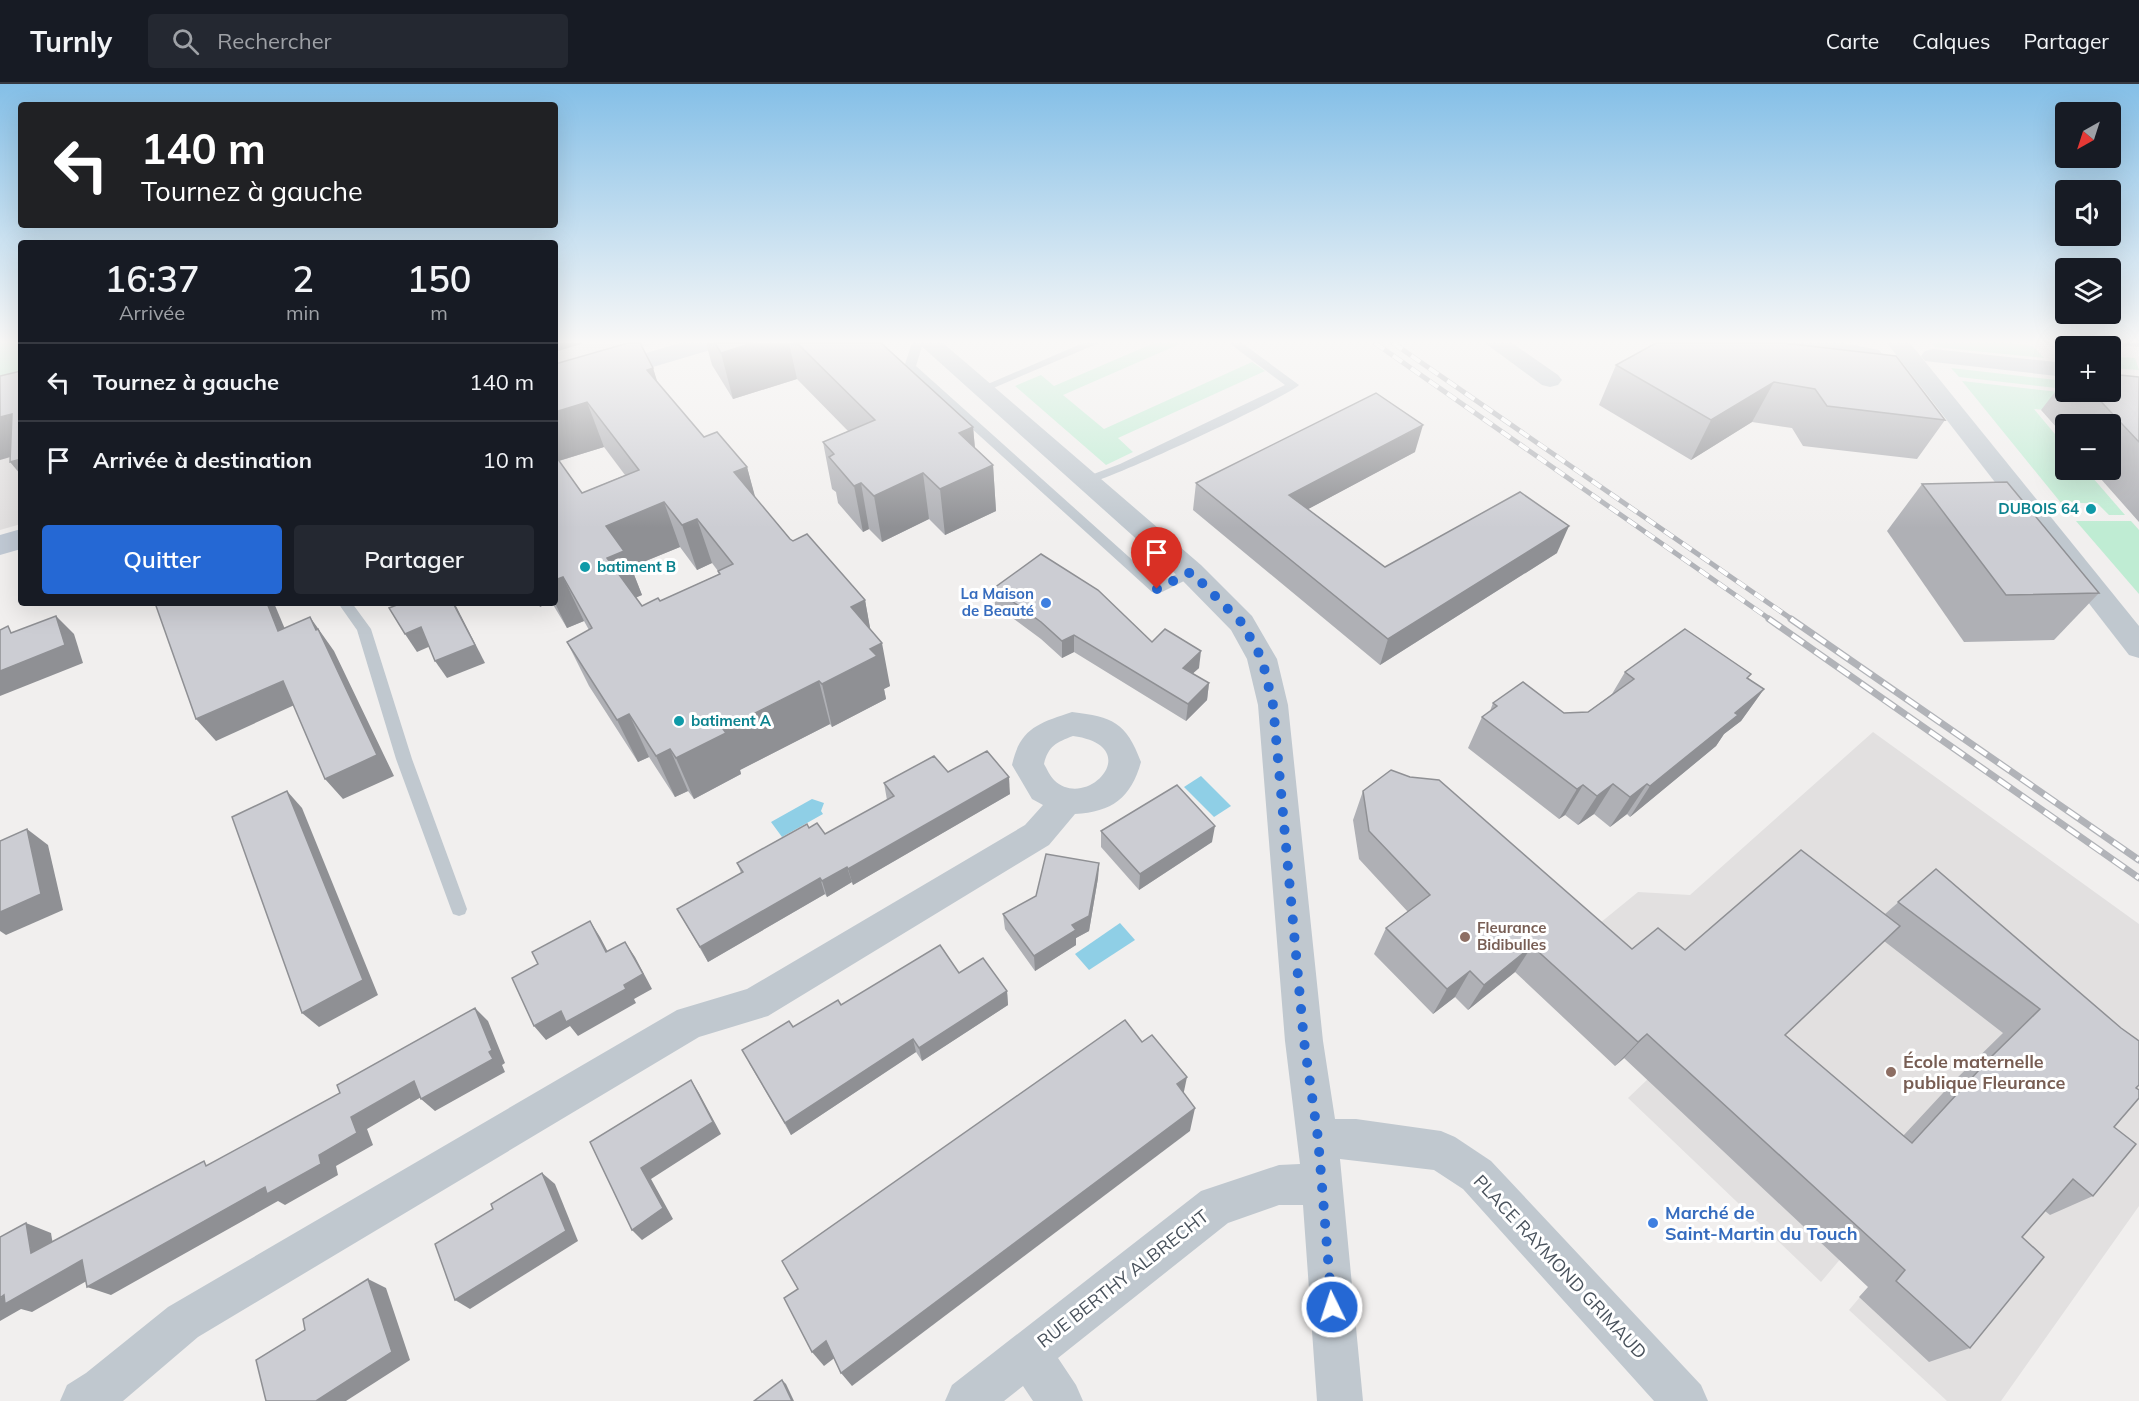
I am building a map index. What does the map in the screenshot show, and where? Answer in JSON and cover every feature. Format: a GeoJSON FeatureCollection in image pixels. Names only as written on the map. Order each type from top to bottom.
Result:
{"type":"FeatureCollection","features":[{"type":"Feature","properties":{"kind":"street"},"geometry":{"type":"LineString","coordinates":[[997,404],[1191,572],[1242,623],[1262,659],[1273,705],[1304,1041],[1323,1189],[1340,1401]]}},
{"type":"Feature","properties":{"kind":"street"},"geometry":{"type":"LineString","coordinates":[[1948,404],[2129,622],[2139,647]]}},
{"type":"Feature","properties":{"kind":"street"},"geometry":{"type":"LineString","coordinates":[[0,545],[18,540]]}},
{"type":"Feature","properties":{"kind":"street"},"geometry":{"type":"LineString","coordinates":[[83,1401],[102,1389],[183,1322],[690,1022],[755,1004],[1037,836],[1066,801]]}},
{"type":"Feature","properties":{"kind":"street","name":"PLACE RAYMOND GRIMAUD"},"geometry":{"type":"LineString","coordinates":[[1318,1138],[1356,1139],[1441,1151],[1477,1175],[1685,1401]]}},
{"type":"Feature","properties":{"kind":"street","name":"RUE BERTHY ALBRECHT"},"geometry":{"type":"LineString","coordinates":[[968,1401],[1216,1206],[1279,1185],[1298,1184],[1323,1189]]}},
{"type":"Feature","properties":{"kind":"street","name":"RUE BERTHY ALBRECHT"},"geometry":{"type":"LineString","coordinates":[[1028,1354],[1060,1401]]}},
{"type":"Feature","properties":{"kind":"lane"},"geometry":{"type":"LineString","coordinates":[[952,404],[1157,589],[1191,572]]}},
{"type":"Feature","properties":{"kind":"lane"},"geometry":{"type":"LineString","coordinates":[[1087,481],[1124,467],[1254,404]]}},
{"type":"Feature","properties":{"kind":"lane"},"geometry":{"type":"LineString","coordinates":[[347,606],[364,628],[404,759],[459,909]]}},
{"type":"Feature","properties":{"kind":"shaded area"},"geometry":{"type":"Polygon","coordinates":[[[0,404],[18,404],[18,525],[0,530],[0,404]]]}},
{"type":"Feature","properties":{"kind":"shaded area","name":"École maternelle publique Fleurance"},"geometry":{"type":"Polygon","coordinates":[[[1873,732],[2139,924],[2139,1206],[2001,1401],[1947,1401],[1849,1310],[1871,1284],[1842,1257],[1821,1282],[1628,1098],[1649,1078],[1627,1056],[1615,1066],[1562,1016],[1636,954],[1600,923],[1638,892],[1690,895],[1873,732]]]}},
{"type":"Feature","properties":{"kind":"green space"},"geometry":{"type":"Polygon","coordinates":[[[1036,404],[1074,404],[1104,429],[1158,404],[1192,404],[1118,438],[1133,452],[1106,465],[1036,404]]]}},
{"type":"Feature","properties":{"kind":"green space"},"geometry":{"type":"Polygon","coordinates":[[[1981,404],[2139,404],[2139,419],[2121,417],[2121,414],[2086,414],[2034,409],[2055,434],[2055,480],[2095,480],[2125,515],[2109,515],[2097,503],[2074,503],[2082,514],[2070,514],[1981,404]]]}},
{"type":"Feature","properties":{"kind":"green space"},"geometry":{"type":"Polygon","coordinates":[[[2076,521],[2131,521],[2139,530],[2139,594],[2076,521]]]}},
{"type":"Feature","properties":{"kind":"water"},"geometry":{"type":"Polygon","coordinates":[[[1201,776],[1231,806],[1214,817],[1184,787],[1201,776]]]}},
{"type":"Feature","properties":{"kind":"water"},"geometry":{"type":"Polygon","coordinates":[[[812,799],[824,803],[821,811],[823,814],[782,837],[771,822],[812,799]]]}},
{"type":"Feature","properties":{"kind":"water"},"geometry":{"type":"Polygon","coordinates":[[[1120,923],[1135,940],[1089,970],[1075,954],[1120,923]]]}},
{"type":"Feature","properties":{"kind":"building"},"geometry":{"type":"Polygon","coordinates":[[[0,404],[18,404],[18,460],[10,462],[12,414],[0,417],[0,404]]]}},
{"type":"Feature","properties":{"kind":"building"},"geometry":{"type":"Polygon","coordinates":[[[558,404],[579,404],[558,411],[558,404]]]}},
{"type":"Feature","properties":{"kind":"building"},"geometry":{"type":"Polygon","coordinates":[[[589,404],[676,404],[704,437],[717,432],[747,467],[734,472],[790,539],[793,541],[807,534],[865,600],[851,607],[882,643],[870,649],[877,656],[822,684],[819,681],[723,729],[726,733],[676,758],[670,749],[656,756],[629,714],[617,720],[567,642],[592,628],[563,577],[558,579],[558,459],[582,493],[639,470],[589,404]],[[664,502],[606,526],[624,551],[607,558],[642,606],[658,598],[660,601],[720,574],[718,571],[733,564],[697,519],[682,525],[664,502]]]}},
{"type":"Feature","properties":{"kind":"building"},"geometry":{"type":"Polygon","coordinates":[[[859,404],[948,404],[973,427],[959,433],[993,465],[940,489],[923,473],[874,496],[861,483],[854,486],[829,457],[834,454],[823,442],[875,420],[859,404]]]}},
{"type":"Feature","properties":{"kind":"building"},"geometry":{"type":"Polygon","coordinates":[[[1353,404],[1393,404],[1423,425],[1289,495],[1385,567],[1520,492],[1569,526],[1388,639],[1196,483],[1353,404]]]}},
{"type":"Feature","properties":{"kind":"building"},"geometry":{"type":"Polygon","coordinates":[[[1684,404],[1737,404],[1711,420],[1684,404]]]}},
{"type":"Feature","properties":{"kind":"building"},"geometry":{"type":"Polygon","coordinates":[[[1826,404],[1933,404],[1945,420],[1826,404]]]}},
{"type":"Feature","properties":{"kind":"building"},"geometry":{"type":"Polygon","coordinates":[[[2104,404],[2139,404],[2139,442],[2121,423],[2121,414],[2113,414],[2104,404]]]}},
{"type":"Feature","properties":{"kind":"building"},"geometry":{"type":"Polygon","coordinates":[[[2007,482],[2099,593],[2006,595],[1922,484],[2007,482]]]}},
{"type":"Feature","properties":{"kind":"building"},"geometry":{"type":"Polygon","coordinates":[[[1041,554],[1098,590],[1152,642],[1165,629],[1201,651],[1183,668],[1209,683],[1188,704],[1074,635],[1062,641],[1041,622],[994,588],[1041,554]]]}},
{"type":"Feature","properties":{"kind":"building"},"geometry":{"type":"Polygon","coordinates":[[[156,606],[268,606],[278,631],[310,617],[316,630],[318,629],[377,755],[325,779],[283,681],[196,719],[156,606]]]}},
{"type":"Feature","properties":{"kind":"building"},"geometry":{"type":"Polygon","coordinates":[[[394,606],[455,606],[475,645],[435,661],[421,627],[405,634],[389,608],[394,606]]]}},
{"type":"Feature","properties":{"kind":"building"},"geometry":{"type":"Polygon","coordinates":[[[56,616],[65,645],[0,671],[0,630],[8,626],[11,633],[56,616]]]}},
{"type":"Feature","properties":{"kind":"building"},"geometry":{"type":"Polygon","coordinates":[[[1685,629],[1751,674],[1747,678],[1764,689],[1735,713],[1738,715],[1650,786],[1647,784],[1630,797],[1613,784],[1597,796],[1583,785],[1577,789],[1482,717],[1497,706],[1493,703],[1523,682],[1564,713],[1588,712],[1634,679],[1625,672],[1685,629]]]}},
{"type":"Feature","properties":{"kind":"building"},"geometry":{"type":"Polygon","coordinates":[[[987,751],[1009,777],[848,869],[847,867],[822,881],[820,878],[700,947],[677,909],[743,872],[737,863],[807,824],[809,828],[817,823],[825,834],[894,796],[884,783],[934,756],[948,772],[987,751]]]}},
{"type":"Feature","properties":{"kind":"building"},"geometry":{"type":"Polygon","coordinates":[[[1391,770],[1410,777],[1439,780],[1632,949],[1658,928],[1685,950],[1801,850],[1900,926],[1785,1035],[1912,1143],[1991,1057],[2040,1009],[1898,902],[1936,869],[2139,1041],[2139,1085],[2136,1088],[2139,1090],[2139,1098],[2114,1127],[2136,1144],[2093,1196],[2073,1179],[2022,1237],[2044,1257],[1970,1348],[1896,1281],[1905,1270],[1647,1034],[1638,1042],[1532,946],[1484,985],[1470,971],[1447,989],[1386,928],[1430,895],[1369,831],[1363,791],[1391,770]]]}},
{"type":"Feature","properties":{"kind":"building"},"geometry":{"type":"Polygon","coordinates":[[[1177,785],[1215,826],[1140,874],[1101,831],[1177,785]]]}},
{"type":"Feature","properties":{"kind":"building"},"geometry":{"type":"Polygon","coordinates":[[[287,791],[363,980],[302,1013],[232,817],[287,791]]]}},
{"type":"Feature","properties":{"kind":"building"},"geometry":{"type":"Polygon","coordinates":[[[27,829],[41,894],[0,912],[0,841],[27,829]]]}},
{"type":"Feature","properties":{"kind":"building"},"geometry":{"type":"Polygon","coordinates":[[[1046,854],[1099,863],[1089,916],[1072,925],[1076,930],[1034,956],[1003,914],[1036,896],[1046,854]]]}},
{"type":"Feature","properties":{"kind":"building"},"geometry":{"type":"Polygon","coordinates":[[[590,921],[606,952],[625,942],[643,974],[624,985],[626,989],[566,1022],[561,1011],[534,1026],[512,978],[538,964],[532,952],[590,921]]]}},
{"type":"Feature","properties":{"kind":"building"},"geometry":{"type":"Polygon","coordinates":[[[940,945],[959,973],[983,958],[1007,991],[919,1048],[913,1039],[785,1123],[742,1050],[789,1021],[793,1027],[838,1000],[841,1005],[940,945]]]}},
{"type":"Feature","properties":{"kind":"building"},"geometry":{"type":"Polygon","coordinates":[[[475,1008],[492,1050],[489,1052],[493,1059],[421,1099],[414,1081],[351,1117],[357,1133],[319,1155],[321,1164],[267,1194],[265,1187],[87,1287],[82,1260],[5,1304],[4,1295],[0,1298],[0,1237],[26,1223],[31,1253],[204,1161],[206,1166],[340,1093],[337,1085],[475,1008]]]}},
{"type":"Feature","properties":{"kind":"building"},"geometry":{"type":"Polygon","coordinates":[[[1125,1020],[1142,1042],[1152,1035],[1187,1077],[1177,1084],[1195,1108],[841,1373],[826,1341],[812,1352],[784,1298],[798,1289],[782,1261],[1125,1020]]]}},
{"type":"Feature","properties":{"kind":"building"},"geometry":{"type":"Polygon","coordinates":[[[691,1080],[713,1122],[641,1168],[663,1208],[632,1230],[590,1142],[691,1080]]]}},
{"type":"Feature","properties":{"kind":"building"},"geometry":{"type":"Polygon","coordinates":[[[542,1173],[566,1231],[455,1300],[435,1244],[493,1209],[491,1204],[542,1173]]]}},
{"type":"Feature","properties":{"kind":"building"},"geometry":{"type":"Polygon","coordinates":[[[368,1279],[392,1352],[316,1401],[266,1401],[256,1360],[305,1330],[303,1319],[368,1279]]]}},
{"type":"Feature","properties":{"kind":"building"},"geometry":{"type":"Polygon","coordinates":[[[782,1380],[792,1401],[754,1401],[782,1380]]]}},
{"type":"Feature","properties":{"kind":"railway"},"geometry":{"type":"LineString","coordinates":[[1463,404],[1771,620]]}},
{"type":"Feature","properties":{"kind":"railway"},"geometry":{"type":"LineString","coordinates":[[1482,404],[1793,620]]}},
{"type":"Feature","properties":{"kind":"railway"},"geometry":{"type":"LineString","coordinates":[[1769,619],[2139,878]]}},
{"type":"Feature","properties":{"kind":"railway"},"geometry":{"type":"LineString","coordinates":[[1791,619],[2139,860]]}},
{"type":"Feature","properties":{"kind":"place","name":"DUBOIS 64"},"geometry":{"type":"Point","coordinates":[2091,509]}},
{"type":"Feature","properties":{"kind":"place","name":"batiment B"},"geometry":{"type":"Point","coordinates":[585,567]}},
{"type":"Feature","properties":{"kind":"place","name":"La Maison de Beauté"},"geometry":{"type":"Point","coordinates":[1046,603]}},
{"type":"Feature","properties":{"kind":"place","name":"batiment A"},"geometry":{"type":"Point","coordinates":[679,721]}},
{"type":"Feature","properties":{"kind":"place","name":"Fleurance Bidibulles"},"geometry":{"type":"Point","coordinates":[1465,937]}},
{"type":"Feature","properties":{"kind":"place","name":"École maternelle publique Fleurance"},"geometry":{"type":"Point","coordinates":[1891,1072]}},
{"type":"Feature","properties":{"kind":"place","name":"Marché de Saint-Martin du Touch"},"geometry":{"type":"Point","coordinates":[1653,1223]}},
{"type":"Feature","properties":{"kind":"route"},"geometry":{"type":"LineString","coordinates":[[1157,589],[1191,572],[1242,623],[1262,659],[1273,705],[1304,1041],[1318,1138],[1332,1307]]}}]}
